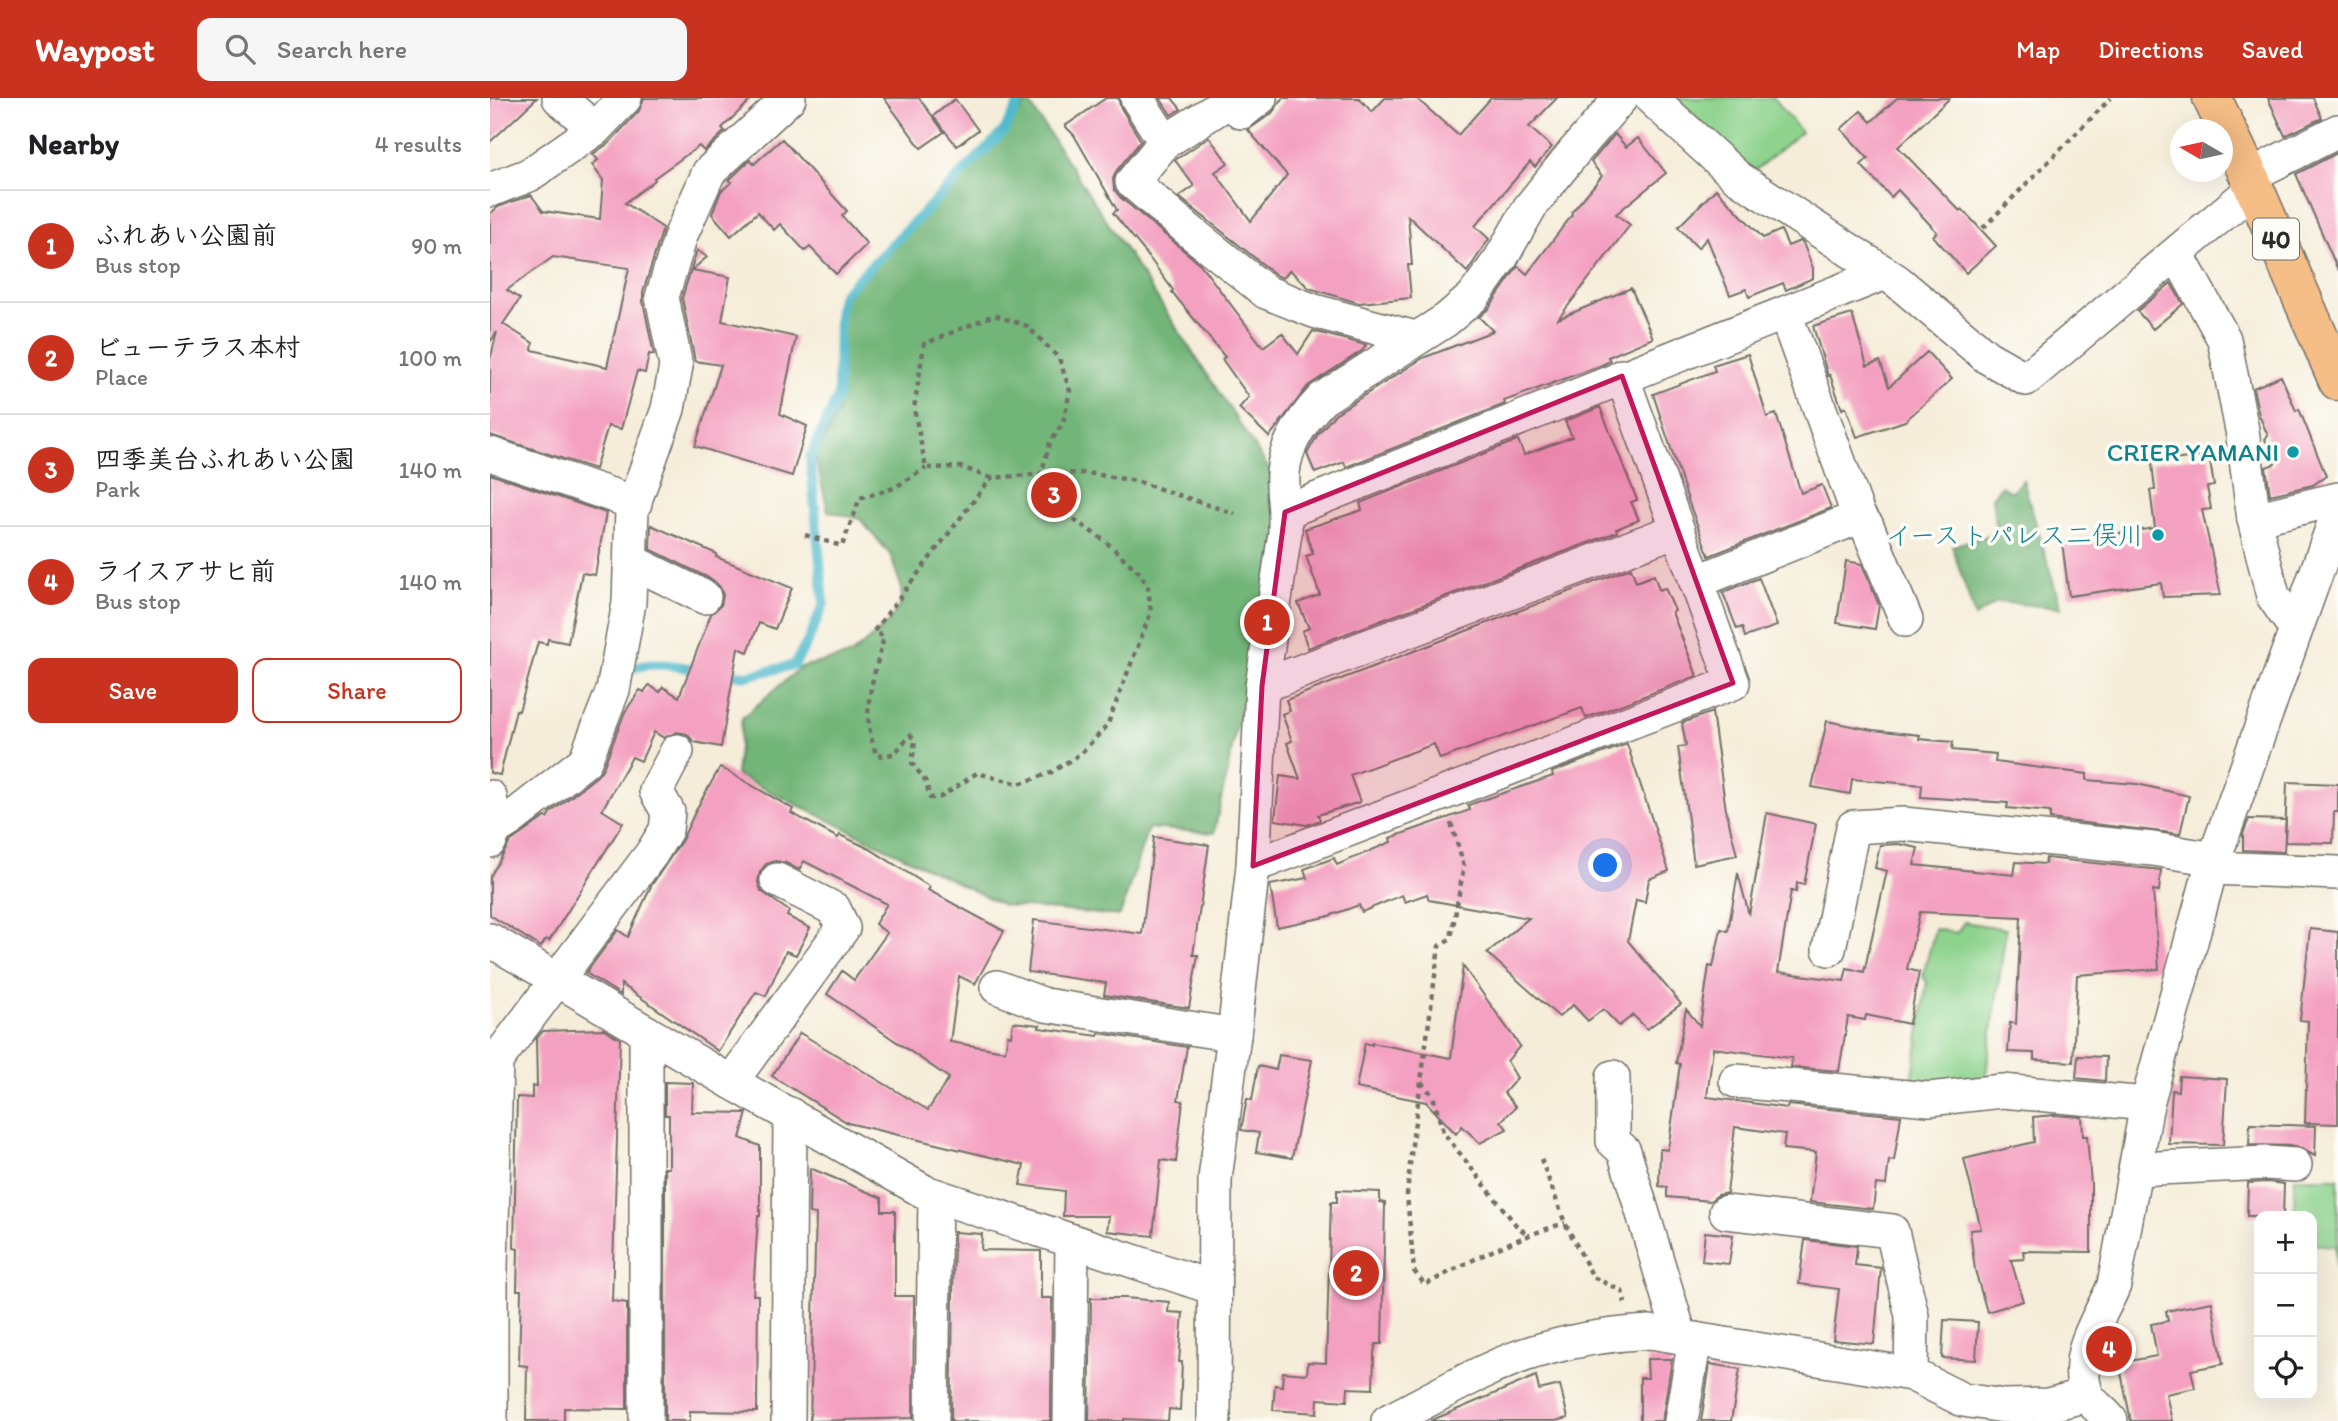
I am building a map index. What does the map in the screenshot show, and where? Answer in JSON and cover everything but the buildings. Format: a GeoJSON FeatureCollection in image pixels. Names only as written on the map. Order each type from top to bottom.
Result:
{"type":"FeatureCollection","features":[{"type":"Feature","properties":{"kind":"main road","name":"40"},"geometry":{"type":"LineString","coordinates":[[2212,98],[2338,381]]}},
{"type":"Feature","properties":{"kind":"street"},"geometry":{"type":"LineString","coordinates":[[559,98],[595,129]]}},
{"type":"Feature","properties":{"kind":"street"},"geometry":{"type":"LineString","coordinates":[[490,190],[530,175],[595,129],[625,98]]}},
{"type":"Feature","properties":{"kind":"street"},"geometry":{"type":"LineString","coordinates":[[492,822],[511,819],[586,761],[613,690],[629,603],[632,509],[668,409],[676,366],[662,297],[681,235],[709,172],[789,98]]}},
{"type":"Feature","properties":{"kind":"street"},"geometry":{"type":"LineString","coordinates":[[1137,98],[1165,142]]}},
{"type":"Feature","properties":{"kind":"street"},"geometry":{"type":"LineString","coordinates":[[1260,98],[1241,112],[1228,102],[1165,142],[1132,182],[1266,292],[1314,311],[1415,338]]}},
{"type":"Feature","properties":{"kind":"street"},"geometry":{"type":"LineString","coordinates":[[1214,1421],[1215,1179],[1253,866],[1262,686],[1280,525],[1283,471],[1289,450],[1306,416],[1322,400],[1446,320],[1473,297],[1501,258],[1530,207],[1621,98]]}},
{"type":"Feature","properties":{"kind":"street"},"geometry":{"type":"LineString","coordinates":[[1651,98],[1737,177],[1885,273],[1987,357],[2026,379],[2177,254],[2251,182],[2338,131]]}},
{"type":"Feature","properties":{"kind":"street"},"geometry":{"type":"LineString","coordinates":[[2177,254],[2224,339],[2242,430],[2254,519],[2273,596],[2295,628]]}},
{"type":"Feature","properties":{"kind":"street"},"geometry":{"type":"LineString","coordinates":[[1280,525],[1622,376],[1885,273]]}},
{"type":"Feature","properties":{"kind":"street"},"geometry":{"type":"LineString","coordinates":[[1785,313],[1859,517],[1867,526],[1906,620]]}},
{"type":"Feature","properties":{"kind":"street"},"geometry":{"type":"LineString","coordinates":[[1253,866],[1733,683],[1622,376]]}},
{"type":"Feature","properties":{"kind":"street"},"geometry":{"type":"LineString","coordinates":[[490,454],[635,503]]}},
{"type":"Feature","properties":{"kind":"street"},"geometry":{"type":"LineString","coordinates":[[2254,519],[2338,499]]}},
{"type":"Feature","properties":{"kind":"street"},"geometry":{"type":"LineString","coordinates":[[2111,1421],[2087,1395],[2082,1356],[2087,1338],[2114,1285],[2147,1104],[2213,863],[2338,512]]}},
{"type":"Feature","properties":{"kind":"street"},"geometry":{"type":"LineString","coordinates":[[1696,582],[1859,517]]}},
{"type":"Feature","properties":{"kind":"street"},"geometry":{"type":"LineString","coordinates":[[1262,686],[1677,530]]}},
{"type":"Feature","properties":{"kind":"street"},"geometry":{"type":"LineString","coordinates":[[631,561],[704,597]]}},
{"type":"Feature","properties":{"kind":"street"},"geometry":{"type":"LineString","coordinates":[[491,1421],[490,1268],[496,1062],[652,853],[666,830],[668,812],[656,791],[677,751]]}},
{"type":"Feature","properties":{"kind":"street"},"geometry":{"type":"LineString","coordinates":[[1829,949],[1853,827],[1903,824],[2140,848],[2213,863],[2338,873]]}},
{"type":"Feature","properties":{"kind":"street"},"geometry":{"type":"LineString","coordinates":[[731,1082],[842,928],[834,908],[777,880]]}},
{"type":"Feature","properties":{"kind":"street"},"geometry":{"type":"LineString","coordinates":[[490,940],[925,1192],[1214,1289]]}},
{"type":"Feature","properties":{"kind":"street"},"geometry":{"type":"LineString","coordinates":[[997,987],[1045,1005],[1234,1035]]}},
{"type":"Feature","properties":{"kind":"street"},"geometry":{"type":"LineString","coordinates":[[646,1032],[646,1421]]}},
{"type":"Feature","properties":{"kind":"street"},"geometry":{"type":"LineString","coordinates":[[1613,1077],[1613,1141],[1624,1151],[1688,1337],[1681,1421]]}},
{"type":"Feature","properties":{"kind":"street"},"geometry":{"type":"LineString","coordinates":[[1736,1081],[1929,1099],[2002,1091],[2147,1104]]}},
{"type":"Feature","properties":{"kind":"street"},"geometry":{"type":"LineString","coordinates":[[788,1421],[790,1114]]}},
{"type":"Feature","properties":{"kind":"street"},"geometry":{"type":"LineString","coordinates":[[2136,1169],[2267,1163],[2295,1165]]}},
{"type":"Feature","properties":{"kind":"street"},"geometry":{"type":"LineString","coordinates":[[932,1421],[935,1196]]}},
{"type":"Feature","properties":{"kind":"street"},"geometry":{"type":"LineString","coordinates":[[1726,1212],[1892,1231],[1912,1315],[1911,1374]]}},
{"type":"Feature","properties":{"kind":"street"},"geometry":{"type":"LineString","coordinates":[[1070,1421],[1072,1242]]}},
{"type":"Feature","properties":{"kind":"street"},"geometry":{"type":"LineString","coordinates":[[1391,1420],[1498,1366],[1542,1349],[1617,1334],[1650,1332],[1911,1374],[1963,1400],[2004,1406],[2048,1405],[2087,1395]]}},
{"type":"Feature","properties":{"kind":"path"},"geometry":{"type":"LineString","coordinates":[[1983,228],[2111,98]]}},
{"type":"Feature","properties":{"kind":"path"},"geometry":{"type":"LineString","coordinates":[[926,468],[914,409],[924,344],[994,315],[1027,326],[1059,358],[1070,391],[1063,423],[1050,443],[1041,474],[1067,515],[1105,541],[1140,573],[1148,587],[1151,612],[1107,726],[1080,754],[1050,773],[1019,784],[977,773],[941,797],[930,798],[926,782],[912,763],[915,740],[910,735],[894,754],[877,756],[870,738],[867,712],[869,691],[884,637],[874,631],[991,478]]}},
{"type":"Feature","properties":{"kind":"path"},"geometry":{"type":"LineString","coordinates":[[805,535],[842,546],[860,498],[894,488],[926,468],[961,467],[991,478],[1088,473],[1136,481],[1235,514]]}},
{"type":"Feature","properties":{"kind":"path"},"geometry":{"type":"LineString","coordinates":[[1443,793],[1464,866],[1451,938],[1439,946],[1413,1135],[1407,1195],[1414,1271],[1425,1285],[1527,1234],[1565,1223]]}},
{"type":"Feature","properties":{"kind":"path"},"geometry":{"type":"LineString","coordinates":[[1422,1082],[1433,1096],[1443,1132],[1516,1225],[1527,1234]]}},
{"type":"Feature","properties":{"kind":"path"},"geometry":{"type":"LineString","coordinates":[[1541,1159],[1565,1223],[1593,1277],[1622,1291],[1625,1303],[1617,1334]]}},
{"type":"Feature","properties":{"kind":"highlighted area"},"geometry":{"type":"Polygon","coordinates":[[[1622,376],[1733,683],[1253,866],[1262,686],[1285,512],[1622,376]]]}},
{"type":"Feature","properties":{"kind":"green space"},"geometry":{"type":"Polygon","coordinates":[[[1671,98],[1774,98],[1801,132],[1752,173],[1671,98]]]}},
{"type":"Feature","properties":{"kind":"green space"},"geometry":{"type":"Polygon","coordinates":[[[1028,101],[1275,478],[1281,519],[1214,833],[1148,828],[1120,916],[1003,905],[736,775],[742,718],[801,667],[851,655],[887,624],[902,602],[901,586],[890,554],[860,519],[828,511],[815,455],[838,411],[839,304],[1000,137],[1028,101]]]}},
{"type":"Feature","properties":{"kind":"green space"},"geometry":{"type":"Polygon","coordinates":[[[2023,480],[2061,608],[1997,602],[1975,617],[1952,546],[1996,533],[1992,497],[2001,486],[2011,492],[2023,480]]]}},
{"type":"Feature","properties":{"kind":"green space"},"geometry":{"type":"Polygon","coordinates":[[[1964,922],[2006,929],[1985,1082],[1911,1089],[1927,982],[1923,976],[1935,929],[1957,933],[1964,922]]]}},
{"type":"Feature","properties":{"kind":"green space"},"geometry":{"type":"Polygon","coordinates":[[[2294,1178],[2338,1178],[2338,1304],[2335,1246],[2317,1244],[2317,1211],[2295,1211],[2294,1178]]]}},
{"type":"Feature","properties":{"kind":"waterway"},"geometry":{"type":"LineString","coordinates":[[720,672],[746,676],[794,665],[809,639],[824,603],[810,457],[838,396],[839,309],[843,294],[1004,131],[1022,98]]}},
{"type":"Feature","properties":{"kind":"waterway"},"geometry":{"type":"LineString","coordinates":[[631,669],[657,665],[702,670]]}},
{"type":"Feature","properties":{"kind":"place","name":"CRIER YAMANI"},"geometry":{"type":"Point","coordinates":[2293,452]}},
{"type":"Feature","properties":{"kind":"place","name":"四季美台ふれあい公園"},"geometry":{"type":"Point","coordinates":[1054,495]}},
{"type":"Feature","properties":{"kind":"place","name":"イーストパレス二俣川"},"geometry":{"type":"Point","coordinates":[2158,535]}},
{"type":"Feature","properties":{"kind":"place","name":"ふれあい公園前"},"geometry":{"type":"Point","coordinates":[1267,622]}},
{"type":"Feature","properties":{"kind":"place","name":"ビューテラス本村"},"geometry":{"type":"Point","coordinates":[1356,1273]}},
{"type":"Feature","properties":{"kind":"place","name":"ライスアサヒ前"},"geometry":{"type":"Point","coordinates":[2109,1349]}}]}
